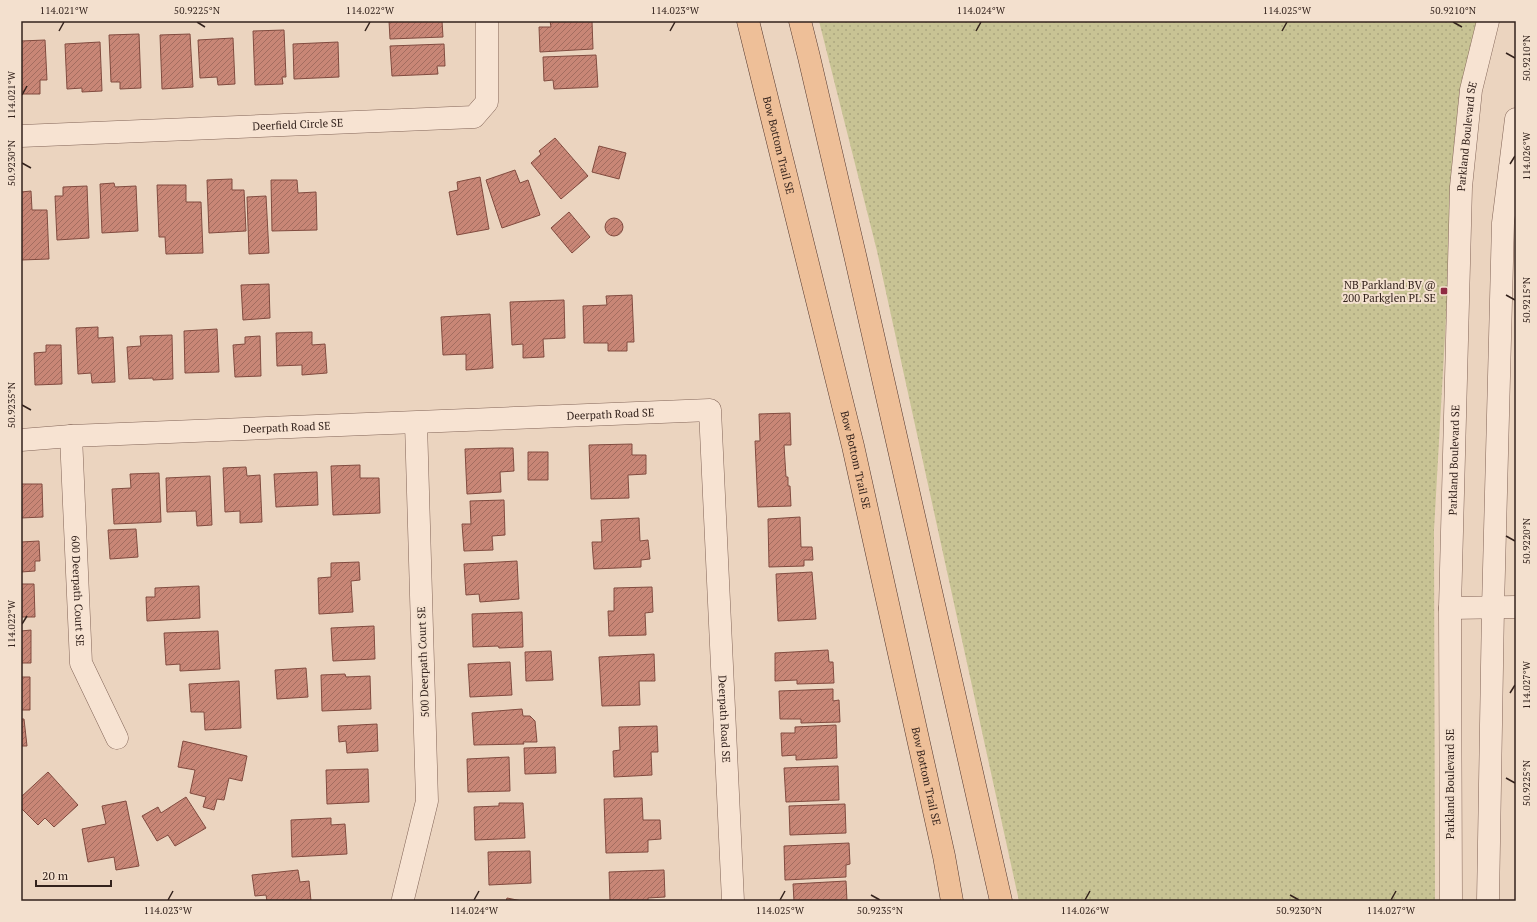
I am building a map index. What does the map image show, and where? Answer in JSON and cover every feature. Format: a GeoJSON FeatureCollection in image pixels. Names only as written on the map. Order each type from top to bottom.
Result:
{"type":"FeatureCollection","features":[{"type":"Feature","properties":{"kind":"main road","name":"Bow Bottom Trail SE"},"geometry":{"type":"LineString","coordinates":[[748,21],[853,446],[943,849],[952,901]]}},
{"type":"Feature","properties":{"kind":"main road"},"geometry":{"type":"LineString","coordinates":[[800,21],[855,255],[1001,901]]}},
{"type":"Feature","properties":{"kind":"street","name":"Deerfield Circle SE"},"geometry":{"type":"LineString","coordinates":[[21,136],[474,117],[487,102],[487,21]]}},
{"type":"Feature","properties":{"kind":"street","name":"Parkland Boulevard SE"},"geometry":{"type":"LineString","coordinates":[[1451,901],[1450,608],[1460,187],[1471,90],[1488,21]]}},
{"type":"Feature","properties":{"kind":"street"},"geometry":{"type":"LineString","coordinates":[[1488,901],[1493,608],[1516,118]]}},
{"type":"Feature","properties":{"kind":"street","name":"Deerpath Road SE"},"geometry":{"type":"LineString","coordinates":[[21,440],[71,436],[710,410],[733,901]]}},
{"type":"Feature","properties":{"kind":"street","name":"500 Deerpath Court SE"},"geometry":{"type":"LineString","coordinates":[[403,899],[427,801],[416,423]]}},
{"type":"Feature","properties":{"kind":"street","name":"600 Deerpath Court SE"},"geometry":{"type":"LineString","coordinates":[[71,436],[81,663],[117,738]]}},
{"type":"Feature","properties":{"kind":"street"},"geometry":{"type":"LineString","coordinates":[[1450,608],[1516,607]]}},
{"type":"Feature","properties":{"kind":"shaded area"},"geometry":{"type":"Polygon","coordinates":[[[819,21],[1478,21],[1454,176],[1434,530],[1435,901],[1019,901],[877,251],[819,21]]]}},
{"type":"Feature","properties":{"kind":"building"},"geometry":{"type":"Polygon","coordinates":[[[389,21],[442,21],[443,37],[390,39],[389,21]]]}},
{"type":"Feature","properties":{"kind":"building"},"geometry":{"type":"Polygon","coordinates":[[[550,21],[592,21],[593,49],[540,52],[539,27],[551,27],[550,21]]]}},
{"type":"Feature","properties":{"kind":"building"},"geometry":{"type":"Polygon","coordinates":[[[284,30],[286,77],[282,77],[283,84],[255,85],[253,31],[284,30]]]}},
{"type":"Feature","properties":{"kind":"building"},"geometry":{"type":"Polygon","coordinates":[[[139,34],[141,88],[120,89],[120,82],[111,82],[109,35],[139,34]]]}},
{"type":"Feature","properties":{"kind":"building"},"geometry":{"type":"Polygon","coordinates":[[[190,34],[193,87],[162,89],[160,35],[190,34]]]}},
{"type":"Feature","properties":{"kind":"building"},"geometry":{"type":"Polygon","coordinates":[[[233,38],[235,84],[218,85],[217,77],[200,78],[198,40],[233,38]]]}},
{"type":"Feature","properties":{"kind":"building"},"geometry":{"type":"Polygon","coordinates":[[[45,40],[47,80],[40,80],[40,94],[21,94],[21,41],[45,40]]]}},
{"type":"Feature","properties":{"kind":"building"},"geometry":{"type":"Polygon","coordinates":[[[100,42],[102,91],[82,92],[82,88],[67,89],[65,44],[100,42]]]}},
{"type":"Feature","properties":{"kind":"building"},"geometry":{"type":"Polygon","coordinates":[[[338,42],[339,77],[294,79],[293,44],[338,42]]]}},
{"type":"Feature","properties":{"kind":"building"},"geometry":{"type":"Polygon","coordinates":[[[444,44],[445,66],[437,66],[438,74],[392,76],[390,46],[444,44]]]}},
{"type":"Feature","properties":{"kind":"building"},"geometry":{"type":"Polygon","coordinates":[[[596,55],[598,87],[554,89],[553,80],[544,81],[543,57],[596,55]]]}},
{"type":"Feature","properties":{"kind":"building"},"geometry":{"type":"Polygon","coordinates":[[[555,138],[588,176],[561,199],[531,163],[541,154],[539,151],[555,138]]]}},
{"type":"Feature","properties":{"kind":"building"},"geometry":{"type":"Polygon","coordinates":[[[599,146],[626,153],[619,179],[592,172],[599,146]]]}},
{"type":"Feature","properties":{"kind":"building"},"geometry":{"type":"Polygon","coordinates":[[[515,170],[520,183],[528,180],[540,215],[502,228],[486,180],[515,170]]]}},
{"type":"Feature","properties":{"kind":"building"},"geometry":{"type":"Polygon","coordinates":[[[480,177],[489,229],[457,235],[449,192],[458,190],[457,182],[480,177]]]}},
{"type":"Feature","properties":{"kind":"building"},"geometry":{"type":"Polygon","coordinates":[[[232,179],[232,190],[244,190],[246,231],[209,233],[207,180],[232,179]]]}},
{"type":"Feature","properties":{"kind":"building"},"geometry":{"type":"Polygon","coordinates":[[[271,180],[297,180],[298,193],[316,192],[317,230],[272,231],[271,180]]]}},
{"type":"Feature","properties":{"kind":"building"},"geometry":{"type":"Polygon","coordinates":[[[114,183],[115,187],[136,186],[138,231],[102,233],[100,184],[114,183]]]}},
{"type":"Feature","properties":{"kind":"building"},"geometry":{"type":"Polygon","coordinates":[[[157,185],[186,185],[186,202],[201,202],[203,253],[166,254],[165,237],[159,237],[157,185]]]}},
{"type":"Feature","properties":{"kind":"building"},"geometry":{"type":"Polygon","coordinates":[[[87,186],[89,238],[57,240],[55,196],[63,196],[63,187],[87,186]]]}},
{"type":"Feature","properties":{"kind":"building"},"geometry":{"type":"Polygon","coordinates":[[[31,191],[32,210],[47,210],[49,259],[21,260],[21,192],[31,191]]]}},
{"type":"Feature","properties":{"kind":"building"},"geometry":{"type":"Polygon","coordinates":[[[266,196],[269,253],[249,254],[247,197],[266,196]]]}},
{"type":"Feature","properties":{"kind":"building"},"geometry":{"type":"Polygon","coordinates":[[[569,212],[590,237],[572,253],[551,228],[569,212]]]}},
{"type":"Feature","properties":{"kind":"building"},"geometry":{"type":"Polygon","coordinates":[[[614,218],[620,221],[623,227],[620,233],[614,236],[608,233],[605,227],[608,221],[614,218]]]}},
{"type":"Feature","properties":{"kind":"building"},"geometry":{"type":"Polygon","coordinates":[[[269,284],[270,318],[243,320],[241,285],[269,284]]]}},
{"type":"Feature","properties":{"kind":"building"},"geometry":{"type":"Polygon","coordinates":[[[632,295],[634,342],[627,342],[627,351],[608,351],[608,343],[584,343],[583,306],[607,305],[606,296],[632,295]]]}},
{"type":"Feature","properties":{"kind":"building"},"geometry":{"type":"Polygon","coordinates":[[[564,300],[565,338],[543,339],[544,357],[523,358],[523,344],[512,345],[510,302],[564,300]]]}},
{"type":"Feature","properties":{"kind":"building"},"geometry":{"type":"Polygon","coordinates":[[[490,314],[493,368],[466,370],[466,354],[443,355],[441,317],[490,314]]]}},
{"type":"Feature","properties":{"kind":"building"},"geometry":{"type":"Polygon","coordinates":[[[98,327],[98,338],[113,337],[115,382],[92,383],[91,373],[78,374],[76,328],[98,327]]]}},
{"type":"Feature","properties":{"kind":"building"},"geometry":{"type":"Polygon","coordinates":[[[217,329],[219,372],[185,373],[184,331],[217,329]]]}},
{"type":"Feature","properties":{"kind":"building"},"geometry":{"type":"Polygon","coordinates":[[[312,332],[312,345],[325,344],[327,373],[302,375],[302,365],[277,366],[276,333],[312,332]]]}},
{"type":"Feature","properties":{"kind":"building"},"geometry":{"type":"Polygon","coordinates":[[[172,335],[173,379],[129,379],[127,347],[141,346],[140,336],[172,335]]]}},
{"type":"Feature","properties":{"kind":"building"},"geometry":{"type":"Polygon","coordinates":[[[260,336],[261,376],[235,377],[233,345],[245,344],[245,337],[260,336]]]}},
{"type":"Feature","properties":{"kind":"building"},"geometry":{"type":"Polygon","coordinates":[[[46,345],[61,345],[62,384],[35,385],[34,353],[46,352],[46,345]]]}},
{"type":"Feature","properties":{"kind":"building"},"geometry":{"type":"Polygon","coordinates":[[[790,413],[791,445],[784,445],[786,477],[788,477],[788,486],[790,486],[791,506],[758,507],[755,441],[760,441],[759,414],[790,413]]]}},
{"type":"Feature","properties":{"kind":"building"},"geometry":{"type":"Polygon","coordinates":[[[632,444],[632,455],[646,455],[646,474],[628,475],[629,498],[591,499],[589,445],[632,444]]]}},
{"type":"Feature","properties":{"kind":"building"},"geometry":{"type":"Polygon","coordinates":[[[513,448],[514,471],[500,472],[501,492],[467,494],[465,449],[513,448]]]}},
{"type":"Feature","properties":{"kind":"building"},"geometry":{"type":"Polygon","coordinates":[[[528,452],[548,452],[548,480],[528,480],[528,452]]]}},
{"type":"Feature","properties":{"kind":"building"},"geometry":{"type":"Polygon","coordinates":[[[360,465],[360,478],[379,478],[380,513],[333,515],[331,466],[360,465]]]}},
{"type":"Feature","properties":{"kind":"building"},"geometry":{"type":"Polygon","coordinates":[[[246,467],[247,476],[260,475],[262,522],[240,523],[240,511],[225,512],[223,468],[246,467]]]}},
{"type":"Feature","properties":{"kind":"building"},"geometry":{"type":"Polygon","coordinates":[[[317,472],[318,505],[276,507],[274,474],[317,472]]]}},
{"type":"Feature","properties":{"kind":"building"},"geometry":{"type":"Polygon","coordinates":[[[159,473],[161,522],[114,524],[112,489],[131,488],[130,474],[159,473]]]}},
{"type":"Feature","properties":{"kind":"building"},"geometry":{"type":"Polygon","coordinates":[[[210,476],[212,525],[197,526],[196,511],[167,512],[166,478],[210,476]]]}},
{"type":"Feature","properties":{"kind":"building"},"geometry":{"type":"Polygon","coordinates":[[[21,484],[42,484],[43,517],[21,518],[21,484]]]}},
{"type":"Feature","properties":{"kind":"building"},"geometry":{"type":"Polygon","coordinates":[[[504,500],[505,535],[492,536],[493,550],[464,551],[462,524],[471,524],[470,501],[504,500]]]}},
{"type":"Feature","properties":{"kind":"building"},"geometry":{"type":"Polygon","coordinates":[[[800,517],[801,547],[812,547],[813,560],[804,560],[804,566],[769,567],[768,519],[800,517]]]}},
{"type":"Feature","properties":{"kind":"building"},"geometry":{"type":"Polygon","coordinates":[[[639,518],[640,541],[648,540],[650,559],[641,560],[641,567],[594,569],[592,542],[602,542],[601,520],[639,518]]]}},
{"type":"Feature","properties":{"kind":"building"},"geometry":{"type":"Polygon","coordinates":[[[136,529],[138,557],[110,559],[108,530],[136,529]]]}},
{"type":"Feature","properties":{"kind":"building"},"geometry":{"type":"Polygon","coordinates":[[[39,541],[40,561],[35,561],[35,571],[21,572],[21,542],[39,541]]]}},
{"type":"Feature","properties":{"kind":"building"},"geometry":{"type":"Polygon","coordinates":[[[517,561],[519,599],[480,602],[479,594],[466,595],[464,564],[517,561]]]}},
{"type":"Feature","properties":{"kind":"building"},"geometry":{"type":"Polygon","coordinates":[[[359,562],[360,580],[351,581],[353,612],[319,614],[318,578],[331,577],[331,563],[359,562]]]}},
{"type":"Feature","properties":{"kind":"building"},"geometry":{"type":"Polygon","coordinates":[[[812,572],[816,619],[778,621],[776,574],[812,572]]]}},
{"type":"Feature","properties":{"kind":"building"},"geometry":{"type":"Polygon","coordinates":[[[21,584],[34,584],[35,617],[21,617],[21,584]]]}},
{"type":"Feature","properties":{"kind":"building"},"geometry":{"type":"Polygon","coordinates":[[[199,586],[200,618],[147,621],[146,597],[155,597],[155,588],[199,586]]]}},
{"type":"Feature","properties":{"kind":"building"},"geometry":{"type":"Polygon","coordinates":[[[652,587],[653,612],[645,613],[646,635],[609,636],[608,611],[614,611],[614,588],[652,587]]]}},
{"type":"Feature","properties":{"kind":"building"},"geometry":{"type":"Polygon","coordinates":[[[522,612],[523,647],[473,647],[472,614],[522,612]]]}},
{"type":"Feature","properties":{"kind":"building"},"geometry":{"type":"Polygon","coordinates":[[[374,626],[375,659],[333,661],[331,628],[374,626]]]}},
{"type":"Feature","properties":{"kind":"building"},"geometry":{"type":"Polygon","coordinates":[[[31,630],[31,663],[21,663],[21,631],[31,630]]]}},
{"type":"Feature","properties":{"kind":"building"},"geometry":{"type":"Polygon","coordinates":[[[218,631],[220,669],[180,671],[180,664],[166,665],[164,633],[218,631]]]}},
{"type":"Feature","properties":{"kind":"building"},"geometry":{"type":"Polygon","coordinates":[[[828,650],[829,662],[833,662],[834,683],[797,684],[797,680],[775,681],[775,653],[828,650]]]}},
{"type":"Feature","properties":{"kind":"building"},"geometry":{"type":"Polygon","coordinates":[[[551,651],[553,680],[526,681],[525,652],[551,651]]]}},
{"type":"Feature","properties":{"kind":"building"},"geometry":{"type":"Polygon","coordinates":[[[654,654],[655,681],[639,681],[640,705],[602,706],[599,657],[654,654]]]}},
{"type":"Feature","properties":{"kind":"building"},"geometry":{"type":"Polygon","coordinates":[[[510,662],[512,695],[470,697],[468,664],[510,662]]]}},
{"type":"Feature","properties":{"kind":"building"},"geometry":{"type":"Polygon","coordinates":[[[306,668],[308,697],[277,699],[275,670],[306,668]]]}},
{"type":"Feature","properties":{"kind":"building"},"geometry":{"type":"Polygon","coordinates":[[[345,674],[346,677],[370,676],[371,709],[322,711],[321,675],[345,674]]]}},
{"type":"Feature","properties":{"kind":"building"},"geometry":{"type":"Polygon","coordinates":[[[21,677],[30,677],[30,710],[21,710],[21,677]]]}},
{"type":"Feature","properties":{"kind":"building"},"geometry":{"type":"Polygon","coordinates":[[[239,681],[241,728],[205,730],[204,712],[191,712],[189,684],[239,681]]]}},
{"type":"Feature","properties":{"kind":"building"},"geometry":{"type":"Polygon","coordinates":[[[833,689],[833,701],[839,700],[840,722],[801,723],[801,719],[780,719],[779,691],[833,689]]]}},
{"type":"Feature","properties":{"kind":"building"},"geometry":{"type":"Polygon","coordinates":[[[522,709],[523,716],[530,716],[535,721],[537,742],[523,742],[524,744],[474,745],[472,713],[522,709]]]}},
{"type":"Feature","properties":{"kind":"building"},"geometry":{"type":"Polygon","coordinates":[[[21,719],[24,719],[27,746],[21,746],[21,719]]]}},
{"type":"Feature","properties":{"kind":"building"},"geometry":{"type":"Polygon","coordinates":[[[377,724],[378,751],[347,753],[346,741],[339,742],[338,726],[377,724]]]}},
{"type":"Feature","properties":{"kind":"building"},"geometry":{"type":"Polygon","coordinates":[[[836,725],[837,758],[796,760],[796,755],[782,756],[781,733],[795,733],[795,727],[836,725]]]}},
{"type":"Feature","properties":{"kind":"building"},"geometry":{"type":"Polygon","coordinates":[[[657,726],[658,752],[651,752],[652,775],[614,777],[613,751],[620,750],[619,727],[657,726]]]}},
{"type":"Feature","properties":{"kind":"building"},"geometry":{"type":"Polygon","coordinates":[[[183,741],[247,756],[242,781],[229,778],[224,800],[217,799],[214,810],[203,807],[206,797],[190,793],[195,770],[178,767],[183,741]]]}},
{"type":"Feature","properties":{"kind":"building"},"geometry":{"type":"Polygon","coordinates":[[[555,747],[556,773],[525,774],[524,748],[555,747]]]}},
{"type":"Feature","properties":{"kind":"building"},"geometry":{"type":"Polygon","coordinates":[[[509,757],[510,791],[468,792],[467,759],[509,757]]]}},
{"type":"Feature","properties":{"kind":"building"},"geometry":{"type":"Polygon","coordinates":[[[838,766],[839,800],[786,802],[784,768],[838,766]]]}},
{"type":"Feature","properties":{"kind":"building"},"geometry":{"type":"Polygon","coordinates":[[[368,769],[369,802],[327,804],[326,770],[368,769]]]}},
{"type":"Feature","properties":{"kind":"building"},"geometry":{"type":"Polygon","coordinates":[[[48,772],[78,805],[54,827],[45,818],[38,825],[21,808],[21,797],[48,772]]]}},
{"type":"Feature","properties":{"kind":"building"},"geometry":{"type":"Polygon","coordinates":[[[186,797],[206,828],[175,846],[168,835],[157,841],[142,816],[158,807],[161,813],[186,797]]]}},
{"type":"Feature","properties":{"kind":"building"},"geometry":{"type":"Polygon","coordinates":[[[642,798],[643,820],[660,820],[661,839],[648,840],[648,852],[606,853],[604,799],[642,798]]]}},
{"type":"Feature","properties":{"kind":"building"},"geometry":{"type":"Polygon","coordinates":[[[126,801],[139,866],[116,870],[114,857],[88,862],[82,829],[106,824],[102,806],[126,801]]]}},
{"type":"Feature","properties":{"kind":"building"},"geometry":{"type":"Polygon","coordinates":[[[499,803],[523,803],[525,838],[475,840],[474,807],[499,806],[499,803]]]}},
{"type":"Feature","properties":{"kind":"building"},"geometry":{"type":"Polygon","coordinates":[[[845,804],[846,833],[790,835],[789,806],[845,804]]]}},
{"type":"Feature","properties":{"kind":"building"},"geometry":{"type":"Polygon","coordinates":[[[331,818],[331,825],[345,824],[347,854],[292,857],[291,820],[331,818]]]}},
{"type":"Feature","properties":{"kind":"building"},"geometry":{"type":"Polygon","coordinates":[[[849,843],[850,864],[846,865],[846,877],[785,880],[784,846],[849,843]]]}},
{"type":"Feature","properties":{"kind":"building"},"geometry":{"type":"Polygon","coordinates":[[[530,851],[531,883],[489,885],[488,852],[530,851]]]}},
{"type":"Feature","properties":{"kind":"building"},"geometry":{"type":"Polygon","coordinates":[[[298,870],[300,882],[309,881],[311,901],[267,901],[266,895],[255,896],[252,875],[298,870]]]}},
{"type":"Feature","properties":{"kind":"building"},"geometry":{"type":"Polygon","coordinates":[[[664,870],[665,897],[648,898],[648,901],[610,901],[609,872],[664,870]]]}},
{"type":"Feature","properties":{"kind":"building"},"geometry":{"type":"Polygon","coordinates":[[[846,881],[847,901],[794,901],[793,884],[846,881]]]}},
{"type":"Feature","properties":{"kind":"building"},"geometry":{"type":"Polygon","coordinates":[[[507,898],[522,901],[506,901],[507,898]]]}},
{"type":"Feature","properties":{"kind":"place","name":"NB Parkland BV @ 200 Parkglen PL SE"},"geometry":{"type":"Point","coordinates":[1444,291]}}]}
